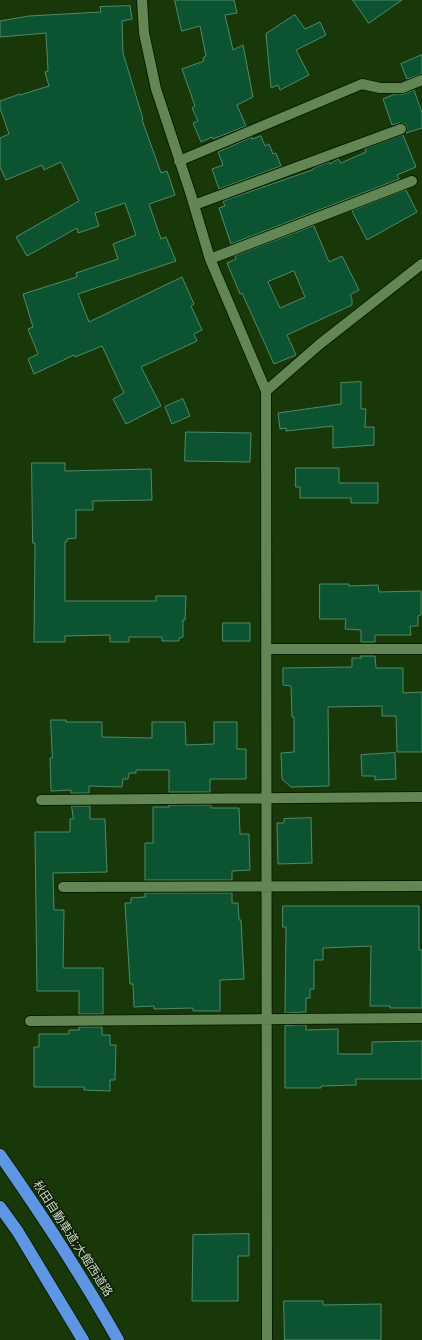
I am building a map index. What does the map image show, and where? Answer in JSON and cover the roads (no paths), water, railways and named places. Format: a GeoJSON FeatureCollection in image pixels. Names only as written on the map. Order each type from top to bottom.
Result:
{"type":"FeatureCollection","features":[{"type":"Feature","properties":{"kind":"highway","name":"秋田自動車道;大館西道路"},"geometry":{"type":"LineString","coordinates":[[0,1155],[44,1217],[98,1303],[118,1340]]}},
{"type":"Feature","properties":{"kind":"highway"},"geometry":{"type":"LineString","coordinates":[[0,1207],[18,1232],[84,1340]]}},
{"type":"Feature","properties":{"kind":"street"},"geometry":{"type":"LineString","coordinates":[[142,0],[144,33],[156,89],[194,204],[210,259],[266,392],[267,1340]]}},
{"type":"Feature","properties":{"kind":"street"},"geometry":{"type":"LineString","coordinates":[[179,161],[362,84],[380,88],[402,88],[422,80]]}},
{"type":"Feature","properties":{"kind":"street"},"geometry":{"type":"LineString","coordinates":[[194,204],[401,129]]}},
{"type":"Feature","properties":{"kind":"street"},"geometry":{"type":"LineString","coordinates":[[210,259],[412,181]]}},
{"type":"Feature","properties":{"kind":"street"},"geometry":{"type":"LineString","coordinates":[[266,392],[320,344],[422,264]]}},
{"type":"Feature","properties":{"kind":"street"},"geometry":{"type":"LineString","coordinates":[[266,649],[422,649]]}},
{"type":"Feature","properties":{"kind":"street"},"geometry":{"type":"LineString","coordinates":[[41,800],[422,797]]}},
{"type":"Feature","properties":{"kind":"street"},"geometry":{"type":"LineString","coordinates":[[63,887],[422,886]]}},
{"type":"Feature","properties":{"kind":"street"},"geometry":{"type":"LineString","coordinates":[[30,1021],[422,1018]]}}]}
